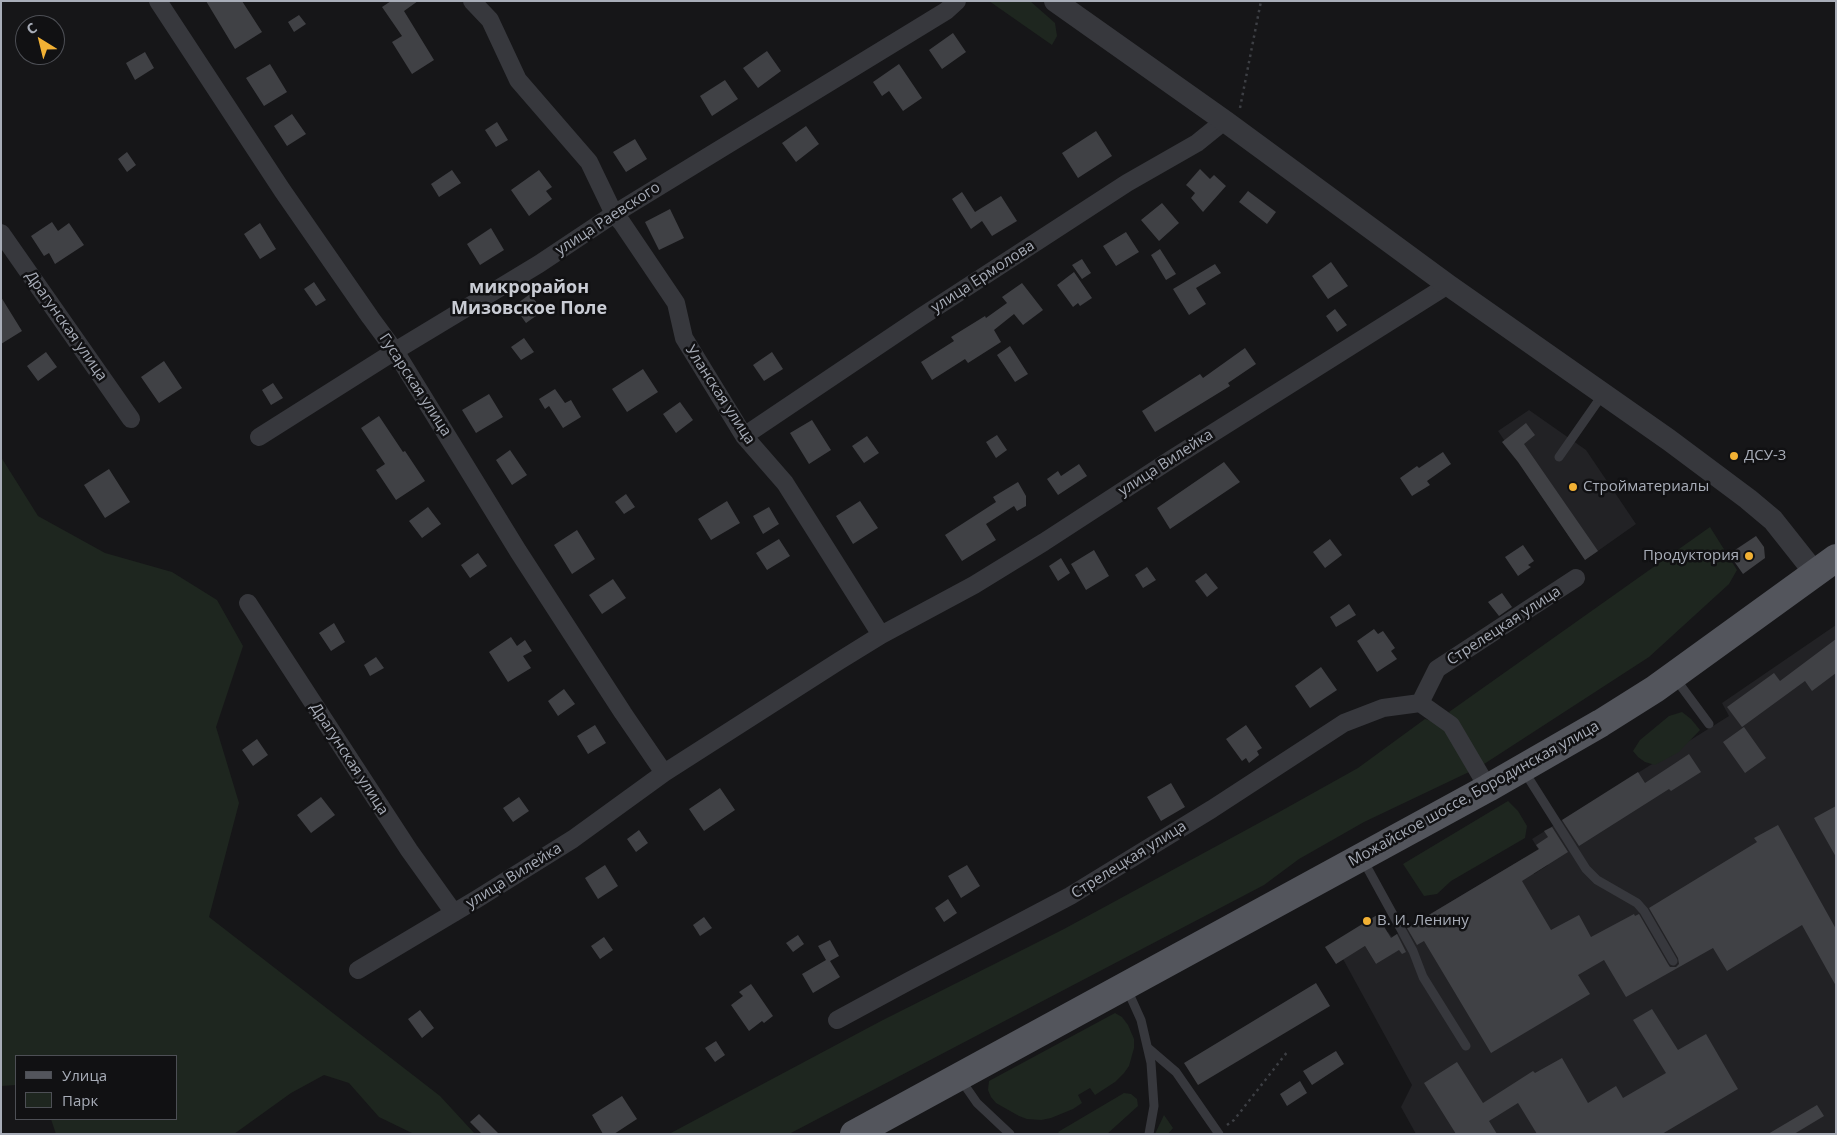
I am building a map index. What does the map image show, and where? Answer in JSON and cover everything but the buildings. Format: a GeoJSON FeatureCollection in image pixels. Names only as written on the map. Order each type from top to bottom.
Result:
{"type":"FeatureCollection","features":[{"type":"Feature","properties":{"kind":"main road","name":"Можайское шоссе, Бородинская улица"},"geometry":{"type":"LineString","coordinates":[[854,1134],[1488,788],[1617,714],[1674,676],[1825,565]]}},
{"type":"Feature","properties":{"kind":"street","name":"Гусарская улица"},"geometry":{"type":"LineString","coordinates":[[158,1],[288,198],[395,351],[518,551],[664,773]]}},
{"type":"Feature","properties":{"kind":"street","name":"улица Раевского"},"geometry":{"type":"LineString","coordinates":[[259,437],[395,351],[539,264],[614,214],[946,10],[957,1]]}},
{"type":"Feature","properties":{"kind":"street"},"geometry":{"type":"LineString","coordinates":[[1055,1],[1448,285],[1677,446],[1766,513],[1825,565]]}},
{"type":"Feature","properties":{"kind":"street","name":"Уланская улица"},"geometry":{"type":"LineString","coordinates":[[483,5],[518,80],[589,162],[614,214],[676,303],[684,338],[744,436],[785,483],[881,636]]}},
{"type":"Feature","properties":{"kind":"street","name":"улица Ермолова"},"geometry":{"type":"LineString","coordinates":[[744,436],[920,317],[1127,183],[1197,143],[1218,126],[1229,125]]}},
{"type":"Feature","properties":{"kind":"street","name":"Драгунская улица"},"geometry":{"type":"LineString","coordinates":[[1,233],[131,419]]}},
{"type":"Feature","properties":{"kind":"street","name":"улица Вилейка"},"geometry":{"type":"LineString","coordinates":[[358,970],[454,913],[572,839],[664,773],[881,636],[974,585],[1044,542],[1170,460],[1448,285]]}},
{"type":"Feature","properties":{"kind":"street","name":"Стрелецкая улица"},"geometry":{"type":"LineString","coordinates":[[837,1020],[1070,896],[1212,809],[1344,723],[1383,708],[1420,702],[1437,669],[1576,578]]}},
{"type":"Feature","properties":{"kind":"street","name":"Драгунская улица"},"geometry":{"type":"LineString","coordinates":[[248,603],[409,850],[454,913]]}},
{"type":"Feature","properties":{"kind":"street"},"geometry":{"type":"LineString","coordinates":[[1420,702],[1451,725],[1488,788]]}},
{"type":"Feature","properties":{"kind":"lane"},"geometry":{"type":"LineString","coordinates":[[1559,457],[1603,394]]}},
{"type":"Feature","properties":{"kind":"lane"},"geometry":{"type":"LineString","coordinates":[[1674,676],[1709,724]]}},
{"type":"Feature","properties":{"kind":"lane"},"geometry":{"type":"LineString","coordinates":[[1522,769],[1586,870],[1596,880],[1637,903],[1644,911],[1673,961]]}},
{"type":"Feature","properties":{"kind":"lane"},"geometry":{"type":"LineString","coordinates":[[1362,857],[1413,951],[1423,977],[1466,1046]]}},
{"type":"Feature","properties":{"kind":"lane"},"geometry":{"type":"LineString","coordinates":[[1126,986],[1141,1020],[1148,1048],[1154,1106],[1149,1134]]}},
{"type":"Feature","properties":{"kind":"lane"},"geometry":{"type":"LineString","coordinates":[[1148,1048],[1176,1072],[1218,1132]]}},
{"type":"Feature","properties":{"kind":"lane"},"geometry":{"type":"LineString","coordinates":[[959,1078],[977,1103],[1010,1134]]}},
{"type":"Feature","properties":{"kind":"path"},"geometry":{"type":"LineString","coordinates":[[1229,125],[1261,1]]}},
{"type":"Feature","properties":{"kind":"path"},"geometry":{"type":"LineString","coordinates":[[1218,1132],[1234,1120],[1288,1051]]}},
{"type":"Feature","properties":{"kind":"shaded area","name":"Стройматериалы"},"geometry":{"type":"Polygon","coordinates":[[[1529,410],[1586,450],[1636,524],[1585,560],[1498,431],[1529,410]]]}},
{"type":"Feature","properties":{"kind":"shaded area"},"geometry":{"type":"Polygon","coordinates":[[[1836,625],[1836,1134],[1416,1134],[1401,1107],[1412,1085],[1343,959],[1365,946],[1376,964],[1393,953],[1383,935],[1388,932],[1392,937],[1524,858],[1534,874],[1548,865],[1532,839],[1729,716],[1722,703],[1836,625]]]}},
{"type":"Feature","properties":{"kind":"green space"},"geometry":{"type":"Polygon","coordinates":[[[989,1],[1030,1],[1055,23],[1057,36],[1052,45],[989,1]]]}},
{"type":"Feature","properties":{"kind":"green space"},"geometry":{"type":"Polygon","coordinates":[[[1,457],[38,516],[105,553],[172,572],[217,600],[243,646],[216,727],[239,803],[209,917],[440,1096],[475,1134],[414,1134],[379,1117],[349,1083],[324,1075],[291,1093],[234,1134],[56,1134],[51,1120],[178,1120],[178,1055],[15,1055],[15,1085],[1,1086],[1,457]]]}},
{"type":"Feature","properties":{"kind":"green space"},"geometry":{"type":"Polygon","coordinates":[[[1710,527],[1737,570],[1729,584],[1649,657],[1481,766],[1449,712],[1710,527]]]}},
{"type":"Feature","properties":{"kind":"green space"},"geometry":{"type":"Polygon","coordinates":[[[1682,712],[1700,730],[1679,752],[1655,765],[1645,762],[1638,757],[1633,751],[1640,740],[1669,716],[1682,712]]]}},
{"type":"Feature","properties":{"kind":"green space"},"geometry":{"type":"Polygon","coordinates":[[[1425,719],[1441,724],[1469,772],[1364,822],[1299,859],[1264,885],[789,1134],[669,1134],[881,1021],[1064,929],[1281,811],[1358,768],[1425,719]]]}},
{"type":"Feature","properties":{"kind":"green space"},"geometry":{"type":"Polygon","coordinates":[[[1508,801],[1518,811],[1527,826],[1525,838],[1451,881],[1437,894],[1424,896],[1403,864],[1508,801]]]}},
{"type":"Feature","properties":{"kind":"green space"},"geometry":{"type":"Polygon","coordinates":[[[1115,1013],[1122,1017],[1128,1025],[1134,1039],[1134,1048],[1129,1066],[1115,1082],[1095,1095],[1090,1088],[1078,1095],[1082,1103],[1073,1109],[1041,1120],[1027,1119],[1019,1116],[996,1103],[991,1097],[988,1090],[989,1081],[1115,1013]]]}},
{"type":"Feature","properties":{"kind":"green space"},"geometry":{"type":"Polygon","coordinates":[[[1124,1093],[1131,1094],[1137,1099],[1138,1106],[1107,1134],[1060,1134],[1058,1132],[1124,1093]]]}},
{"type":"Feature","properties":{"kind":"green space"},"geometry":{"type":"Polygon","coordinates":[[[1164,1115],[1173,1128],[1168,1134],[1155,1134],[1164,1115]]]}},
{"type":"Feature","properties":{"kind":"place","name":"ДСУ-3"},"geometry":{"type":"Point","coordinates":[1734,456]}},
{"type":"Feature","properties":{"kind":"place","name":"Стройматериалы"},"geometry":{"type":"Point","coordinates":[1573,487]}},
{"type":"Feature","properties":{"kind":"place","name":"Продуктория"},"geometry":{"type":"Point","coordinates":[1749,556]}},
{"type":"Feature","properties":{"kind":"place","name":"В. И. Ленину"},"geometry":{"type":"Point","coordinates":[1367,921]}},
{"type":"Feature","properties":{"kind":"district","name":"микрорайон Мизовское Поле"},"geometry":{"type":"Point","coordinates":[529,298]}}]}
